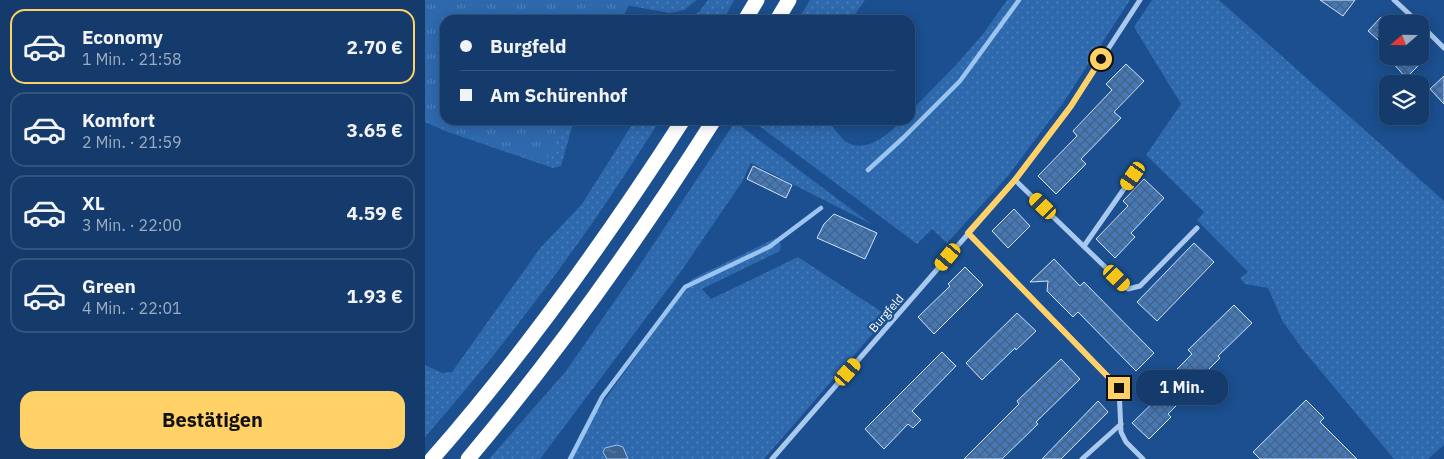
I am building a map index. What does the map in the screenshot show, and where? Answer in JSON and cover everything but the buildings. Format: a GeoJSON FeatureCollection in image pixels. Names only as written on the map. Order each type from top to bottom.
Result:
{"type":"FeatureCollection","features":[{"type":"Feature","properties":{"kind":"highway"},"geometry":{"type":"LineString","coordinates":[[748,15],[757,0]]}},
{"type":"Feature","properties":{"kind":"highway"},"geometry":{"type":"LineString","coordinates":[[780,15],[789,0]]}},
{"type":"Feature","properties":{"kind":"highway"},"geometry":{"type":"LineString","coordinates":[[432,459],[532,336],[593,253],[680,125]]}},
{"type":"Feature","properties":{"kind":"highway"},"geometry":{"type":"LineString","coordinates":[[467,459],[533,379],[585,309],[641,230],[711,125]]}},
{"type":"Feature","properties":{"kind":"street","name":"Burgfeld"},"geometry":{"type":"LineString","coordinates":[[772,459],[1015,180],[1071,106],[1140,0]]}},
{"type":"Feature","properties":{"kind":"street"},"geometry":{"type":"LineString","coordinates":[[1394,0],[1410,15]]}},
{"type":"Feature","properties":{"kind":"street"},"geometry":{"type":"LineString","coordinates":[[1429,33],[1444,48]]}},
{"type":"Feature","properties":{"kind":"street"},"geometry":{"type":"LineString","coordinates":[[1084,246],[1133,176]]}},
{"type":"Feature","properties":{"kind":"street"},"geometry":{"type":"LineString","coordinates":[[1015,180],[1128,289],[1140,286],[1197,228]]}},
{"type":"Feature","properties":{"kind":"street"},"geometry":{"type":"LineString","coordinates":[[968,233],[1119,388],[1121,432],[1126,442],[1143,459]]}},
{"type":"Feature","properties":{"kind":"street"},"geometry":{"type":"LineString","coordinates":[[1082,459],[1121,424]]}},
{"type":"Feature","properties":{"kind":"green space"},"geometry":{"type":"Polygon","coordinates":[[[425,0],[632,0],[624,15],[440,15],[440,125],[565,125],[545,163],[425,121],[425,0]]]}},
{"type":"Feature","properties":{"kind":"green space"},"geometry":{"type":"Polygon","coordinates":[[[615,0],[697,0],[684,10],[670,13],[614,3],[615,0]]]}},
{"type":"Feature","properties":{"kind":"green space"},"geometry":{"type":"Polygon","coordinates":[[[708,0],[734,0],[726,15],[694,15],[699,12],[708,0]]]}},
{"type":"Feature","properties":{"kind":"green space"},"geometry":{"type":"Polygon","coordinates":[[[810,0],[865,0],[854,15],[801,15],[810,0]]]}},
{"type":"Feature","properties":{"kind":"green space"},"geometry":{"type":"Polygon","coordinates":[[[1007,0],[1130,0],[1063,103],[1007,177],[947,243],[932,229],[917,244],[757,125],[831,125],[848,143],[856,145],[871,144],[885,136],[896,125],[915,125],[915,107],[983,34],[1007,0]]]}},
{"type":"Feature","properties":{"kind":"green space"},"geometry":{"type":"Polygon","coordinates":[[[1152,0],[1219,0],[1444,201],[1444,445],[1428,459],[1394,459],[1304,351],[1283,322],[1268,288],[1245,284],[1240,278],[1248,272],[1197,220],[1204,212],[1146,155],[1181,104],[1134,27],[1152,0]]]}},
{"type":"Feature","properties":{"kind":"green space"},"geometry":{"type":"Polygon","coordinates":[[[425,73],[440,108],[440,125],[573,125],[561,166],[553,168],[445,131],[425,122],[425,73]]]}},
{"type":"Feature","properties":{"kind":"green space"},"geometry":{"type":"Polygon","coordinates":[[[632,125],[657,125],[602,210],[553,277],[491,359],[425,437],[425,365],[442,373],[452,372],[541,247],[582,204],[632,125]]]}},
{"type":"Feature","properties":{"kind":"green space"},"geometry":{"type":"Polygon","coordinates":[[[733,125],[739,125],[871,224],[751,163],[742,182],[682,270],[540,459],[489,459],[566,371],[733,125]]]}},
{"type":"Feature","properties":{"kind":"green space"},"geometry":{"type":"Polygon","coordinates":[[[776,238],[781,245],[780,251],[702,289],[711,299],[798,257],[888,316],[764,459],[628,459],[626,453],[603,452],[607,459],[570,459],[580,434],[692,279],[776,238]]]}},
{"type":"Feature","properties":{"kind":"water"},"geometry":{"type":"Polygon","coordinates":[[[617,445],[623,447],[628,459],[607,459],[603,452],[605,448],[617,445]]]}},
{"type":"Feature","properties":{"kind":"waterway"},"geometry":{"type":"LineString","coordinates":[[868,170],[960,81],[1019,0]]}},
{"type":"Feature","properties":{"kind":"waterway"},"geometry":{"type":"LineString","coordinates":[[570,459],[602,397],[685,287],[769,247],[821,208]]}},
{"type":"Feature","properties":{"kind":"route"},"geometry":{"type":"LineString","coordinates":[[1101,59],[1071,106],[1015,180],[968,233],[1119,388]]}}]}
